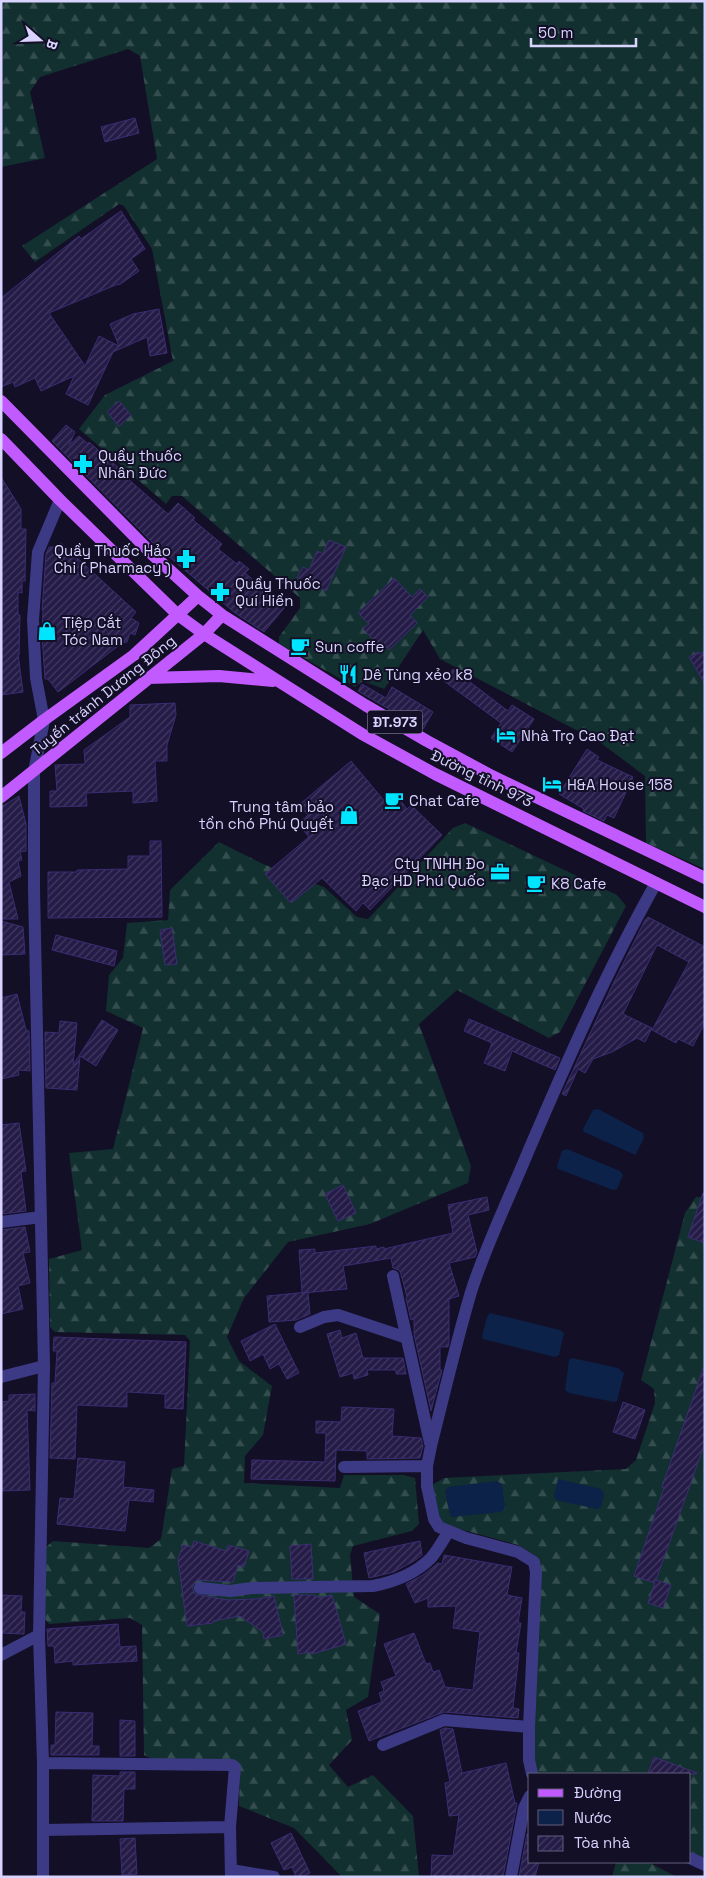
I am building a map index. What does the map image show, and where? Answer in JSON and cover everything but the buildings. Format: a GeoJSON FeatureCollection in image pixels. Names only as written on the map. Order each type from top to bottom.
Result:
{"type":"FeatureCollection","features":[{"type":"Feature","properties":{"kind":"main road","name":"Đường tỉnh 973"},"geometry":{"type":"LineString","coordinates":[[1,401],[153,555],[222,615],[365,705],[427,741],[492,776],[705,878]]}},
{"type":"Feature","properties":{"kind":"main road","name":"Đường tỉnh 973"},"geometry":{"type":"LineString","coordinates":[[1,439],[60,500],[178,615],[204,634],[277,682],[362,734],[435,774],[705,906]]}},
{"type":"Feature","properties":{"kind":"main road","name":"Tuyến tránh Dương Đông"},"geometry":{"type":"LineString","coordinates":[[1,753],[134,655],[198,596]]}},
{"type":"Feature","properties":{"kind":"main road","name":"Tuyến tránh Dương Đông"},"geometry":{"type":"LineString","coordinates":[[1,797],[204,634],[222,615]]}},
{"type":"Feature","properties":{"kind":"main road","name":"ĐT.973"},"geometry":{"type":"LineString","coordinates":[[148,678],[218,676],[277,682]]}},
{"type":"Feature","properties":{"kind":"street"},"geometry":{"type":"LineString","coordinates":[[43,1877],[39,1635],[44,1366],[34,889],[34,772],[44,720],[36,678],[34,620],[38,552],[60,500]]}},
{"type":"Feature","properties":{"kind":"street"},"geometry":{"type":"LineString","coordinates":[[532,1773],[529,1760],[529,1726],[536,1572],[534,1562],[518,1552],[466,1538],[439,1528],[434,1519],[427,1486],[427,1466],[472,1291],[492,1237],[561,1074],[630,928],[650,880]]}},
{"type":"Feature","properties":{"kind":"street"},"geometry":{"type":"LineString","coordinates":[[1,1222],[41,1217]]}},
{"type":"Feature","properties":{"kind":"street"},"geometry":{"type":"LineString","coordinates":[[393,1276],[431,1446]]}},
{"type":"Feature","properties":{"kind":"street"},"geometry":{"type":"LineString","coordinates":[[300,1327],[324,1317],[338,1316],[407,1338]]}},
{"type":"Feature","properties":{"kind":"street"},"geometry":{"type":"LineString","coordinates":[[1,1377],[44,1366]]}},
{"type":"Feature","properties":{"kind":"street"},"geometry":{"type":"LineString","coordinates":[[344,1467],[427,1466]]}},
{"type":"Feature","properties":{"kind":"street"},"geometry":{"type":"LineString","coordinates":[[200,1588],[230,1590],[387,1584],[415,1570],[431,1558],[449,1531]]}},
{"type":"Feature","properties":{"kind":"street"},"geometry":{"type":"LineString","coordinates":[[1,1655],[39,1635]]}},
{"type":"Feature","properties":{"kind":"street"},"geometry":{"type":"LineString","coordinates":[[383,1745],[444,1720],[529,1726]]}},
{"type":"Feature","properties":{"kind":"street"},"geometry":{"type":"LineString","coordinates":[[42,1763],[232,1765],[235,1767],[230,1827],[231,1873],[274,1877]]}},
{"type":"Feature","properties":{"kind":"street"},"geometry":{"type":"LineString","coordinates":[[511,1877],[524,1808],[528,1800]]}},
{"type":"Feature","properties":{"kind":"street"},"geometry":{"type":"LineString","coordinates":[[43,1830],[230,1827]]}},
{"type":"Feature","properties":{"kind":"street"},"geometry":{"type":"LineString","coordinates":[[691,1858],[705,1865]]}},
{"type":"Feature","properties":{"kind":"green space"},"geometry":{"type":"Polygon","coordinates":[[[1,1],[705,1],[705,869],[646,843],[645,776],[601,743],[440,659],[423,630],[384,689],[363,681],[355,687],[279,644],[279,637],[300,608],[300,598],[182,496],[172,496],[166,504],[79,429],[105,395],[173,361],[152,249],[124,206],[119,204],[35,262],[22,246],[157,159],[140,56],[128,49],[40,77],[30,92],[45,158],[1,167],[1,1]]]}},
{"type":"Feature","properties":{"kind":"green space"},"geometry":{"type":"Polygon","coordinates":[[[465,823],[617,895],[626,906],[560,1032],[549,1038],[457,990],[419,1024],[471,1166],[468,1183],[370,1224],[288,1242],[244,1298],[227,1337],[239,1361],[272,1386],[263,1435],[245,1456],[244,1483],[340,1488],[344,1475],[403,1475],[415,1478],[419,1524],[412,1531],[353,1546],[350,1555],[354,1597],[380,1614],[368,1697],[346,1710],[352,1740],[329,1765],[348,1787],[373,1775],[413,1816],[419,1877],[342,1877],[294,1828],[239,1806],[240,1768],[152,1759],[144,1755],[142,1625],[130,1618],[49,1624],[44,1618],[45,1548],[53,1541],[149,1548],[161,1539],[172,1469],[184,1466],[190,1341],[185,1335],[55,1332],[50,1327],[49,1259],[82,1250],[69,1153],[113,1149],[143,1028],[106,1011],[109,975],[123,958],[127,923],[168,920],[170,890],[219,842],[263,864],[324,887],[357,917],[368,919],[453,828],[465,823]]]}},
{"type":"Feature","properties":{"kind":"green space"},"geometry":{"type":"Polygon","coordinates":[[[696,1197],[705,1197],[705,1860],[691,1854],[691,1773],[537,1773],[534,1762],[534,1555],[518,1545],[445,1525],[437,1514],[432,1485],[444,1478],[626,1469],[636,1460],[655,1403],[654,1389],[641,1380],[685,1213],[696,1197]]]}},
{"type":"Feature","properties":{"kind":"green space"},"geometry":{"type":"Polygon","coordinates":[[[616,1863],[650,1863],[677,1877],[612,1877],[616,1863]]]}},
{"type":"Feature","properties":{"kind":"water"},"geometry":{"type":"Polygon","coordinates":[[[598,1109],[643,1133],[644,1138],[636,1154],[584,1132],[583,1129],[593,1110],[598,1109]]]}},
{"type":"Feature","properties":{"kind":"water"},"geometry":{"type":"Polygon","coordinates":[[[567,1149],[620,1171],[623,1175],[617,1189],[613,1190],[558,1169],[557,1166],[562,1151],[567,1149]]]}},
{"type":"Feature","properties":{"kind":"water"},"geometry":{"type":"Polygon","coordinates":[[[490,1313],[560,1330],[564,1333],[559,1355],[555,1357],[483,1339],[487,1317],[490,1313]]]}},
{"type":"Feature","properties":{"kind":"water"},"geometry":{"type":"Polygon","coordinates":[[[572,1358],[618,1368],[624,1373],[617,1401],[569,1393],[565,1390],[569,1360],[572,1358]]]}},
{"type":"Feature","properties":{"kind":"water"},"geometry":{"type":"Polygon","coordinates":[[[558,1479],[601,1489],[604,1494],[601,1507],[597,1509],[556,1500],[554,1496],[558,1479]]]}},
{"type":"Feature","properties":{"kind":"water"},"geometry":{"type":"Polygon","coordinates":[[[497,1481],[502,1484],[505,1508],[501,1512],[452,1517],[450,1515],[445,1491],[448,1487],[497,1481]]]}},
{"type":"Feature","properties":{"kind":"place","name":"Quầy thuốc Nhân Đức"},"geometry":{"type":"Point","coordinates":[83,464]}},
{"type":"Feature","properties":{"kind":"place","name":"Quầy Thuốc Hảo Chi ( Pharmacy )"},"geometry":{"type":"Point","coordinates":[186,559]}},
{"type":"Feature","properties":{"kind":"place","name":"Quầy Thuốc Quí Hiền"},"geometry":{"type":"Point","coordinates":[220,592]}},
{"type":"Feature","properties":{"kind":"place","name":"Tiệp Cắt Tóc Nam"},"geometry":{"type":"Point","coordinates":[47,631]}},
{"type":"Feature","properties":{"kind":"place","name":"Sun coffe"},"geometry":{"type":"Point","coordinates":[300,646]}},
{"type":"Feature","properties":{"kind":"place","name":"Dê Tùng xẻo k8"},"geometry":{"type":"Point","coordinates":[348,674]}},
{"type":"Feature","properties":{"kind":"place","name":"Nhà Trọ Cao Đạt"},"geometry":{"type":"Point","coordinates":[506,735]}},
{"type":"Feature","properties":{"kind":"place","name":"H&A House 158"},"geometry":{"type":"Point","coordinates":[552,784]}},
{"type":"Feature","properties":{"kind":"place","name":"Chat Cafe"},"geometry":{"type":"Point","coordinates":[394,800]}},
{"type":"Feature","properties":{"kind":"place","name":"Trung tâm bảo tồn chó Phú Quyết"},"geometry":{"type":"Point","coordinates":[349,815]}},
{"type":"Feature","properties":{"kind":"place","name":"Cty TNHH Đo Đạc HD Phú Quốc"},"geometry":{"type":"Point","coordinates":[500,872]}},
{"type":"Feature","properties":{"kind":"place","name":"K8 Cafe"},"geometry":{"type":"Point","coordinates":[536,883]}}]}
